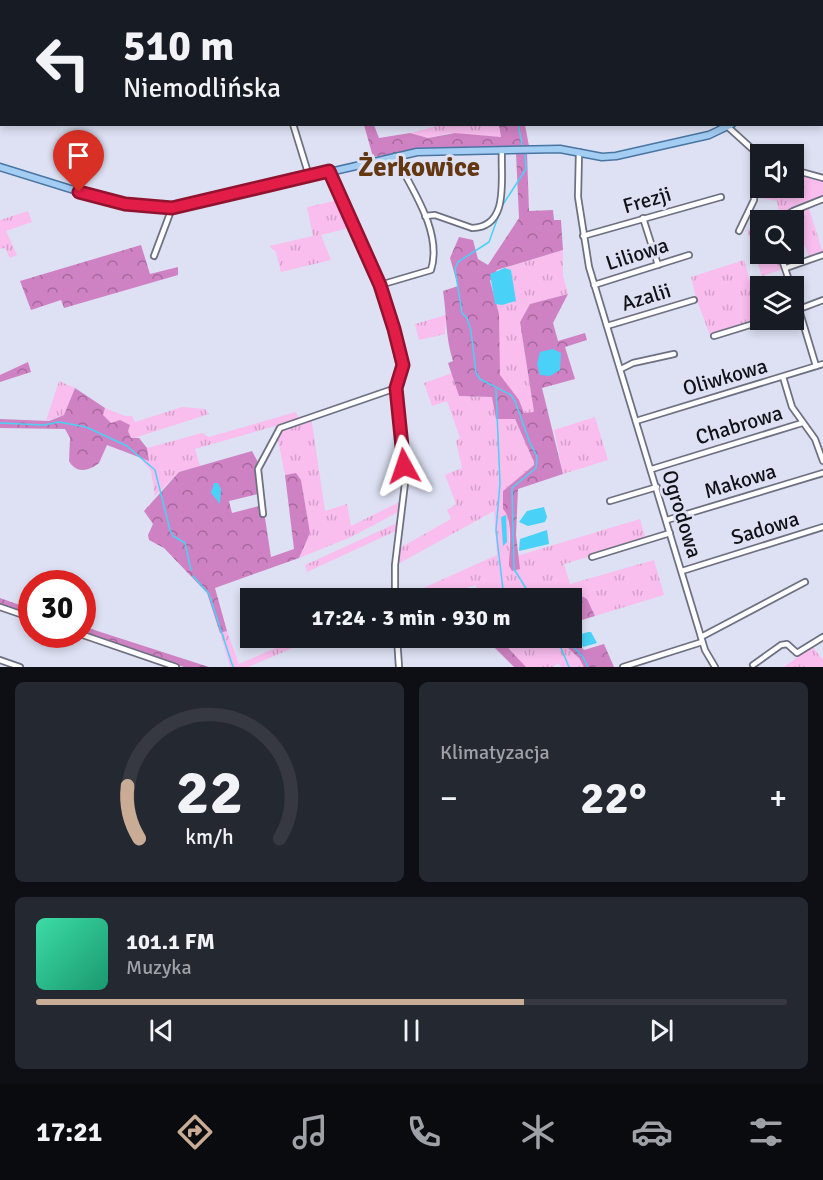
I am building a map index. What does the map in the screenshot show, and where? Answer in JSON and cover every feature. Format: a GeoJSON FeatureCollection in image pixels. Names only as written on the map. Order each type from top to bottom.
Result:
{"type":"FeatureCollection","features":[{"type":"Feature","properties":{"kind":"main road"},"geometry":{"type":"LineString","coordinates":[[0,168],[125,204],[172,208],[417,152],[560,149],[602,157],[623,156],[709,135],[730,126]]}},
{"type":"Feature","properties":{"kind":"street"},"geometry":{"type":"LineString","coordinates":[[294,126],[309,176]]}},
{"type":"Feature","properties":{"kind":"street"},"geometry":{"type":"LineString","coordinates":[[730,126],[750,146]]}},
{"type":"Feature","properties":{"kind":"street"},"geometry":{"type":"LineString","coordinates":[[425,216],[435,215],[472,228],[492,220],[501,198],[502,150]]}},
{"type":"Feature","properties":{"kind":"street","name":"Ogrodowa"},"geometry":{"type":"LineString","coordinates":[[579,152],[577,183],[584,237],[594,285],[652,469],[701,639],[715,667]]}},
{"type":"Feature","properties":{"kind":"street"},"geometry":{"type":"LineString","coordinates":[[380,285],[431,270],[434,250],[425,216],[395,156]]}},
{"type":"Feature","properties":{"kind":"street"},"geometry":{"type":"LineString","coordinates":[[329,171],[380,285],[403,365],[396,388],[405,483],[395,565],[395,588]]}},
{"type":"Feature","properties":{"kind":"street"},"geometry":{"type":"LineString","coordinates":[[804,173],[823,178]]}},
{"type":"Feature","properties":{"kind":"street","name":"Frezji"},"geometry":{"type":"LineString","coordinates":[[584,237],[721,196]]}},
{"type":"Feature","properties":{"kind":"street"},"geometry":{"type":"LineString","coordinates":[[739,231],[754,198]]}},
{"type":"Feature","properties":{"kind":"street"},"geometry":{"type":"LineString","coordinates":[[796,210],[823,199]]}},
{"type":"Feature","properties":{"kind":"street"},"geometry":{"type":"LineString","coordinates":[[154,256],[172,208]]}},
{"type":"Feature","properties":{"kind":"street"},"geometry":{"type":"LineString","coordinates":[[643,218],[657,265]]}},
{"type":"Feature","properties":{"kind":"street","name":"Liliowa"},"geometry":{"type":"LineString","coordinates":[[594,285],[689,255]]}},
{"type":"Feature","properties":{"kind":"street"},"geometry":{"type":"LineString","coordinates":[[786,268],[823,255]]}},
{"type":"Feature","properties":{"kind":"street"},"geometry":{"type":"LineString","coordinates":[[784,264],[789,276]]}},
{"type":"Feature","properties":{"kind":"street","name":"Azalii"},"geometry":{"type":"LineString","coordinates":[[607,326],[694,300]]}},
{"type":"Feature","properties":{"kind":"street"},"geometry":{"type":"LineString","coordinates":[[804,307],[823,300]]}},
{"type":"Feature","properties":{"kind":"street"},"geometry":{"type":"LineString","coordinates":[[714,336],[750,325]]}},
{"type":"Feature","properties":{"kind":"street"},"geometry":{"type":"LineString","coordinates":[[803,330],[816,366]]}},
{"type":"Feature","properties":{"kind":"street"},"geometry":{"type":"LineString","coordinates":[[621,369],[633,363],[674,354]]}},
{"type":"Feature","properties":{"kind":"street","name":"Oliwkowa"},"geometry":{"type":"LineString","coordinates":[[636,421],[823,364]]}},
{"type":"Feature","properties":{"kind":"street"},"geometry":{"type":"LineString","coordinates":[[783,377],[792,407],[801,423],[815,439],[823,461]]}},
{"type":"Feature","properties":{"kind":"street"},"geometry":{"type":"LineString","coordinates":[[263,514],[258,469],[280,428],[396,388]]}},
{"type":"Feature","properties":{"kind":"street","name":"Chabrowa"},"geometry":{"type":"LineString","coordinates":[[652,469],[801,423]]}},
{"type":"Feature","properties":{"kind":"street","name":"Makowa"},"geometry":{"type":"LineString","coordinates":[[667,520],[823,473]]}},
{"type":"Feature","properties":{"kind":"street"},"geometry":{"type":"LineString","coordinates":[[610,501],[657,487]]}},
{"type":"Feature","properties":{"kind":"street","name":"Sadowa"},"geometry":{"type":"LineString","coordinates":[[682,572],[823,527]]}},
{"type":"Feature","properties":{"kind":"street"},"geometry":{"type":"LineString","coordinates":[[592,557],[670,533]]}},
{"type":"Feature","properties":{"kind":"street"},"geometry":{"type":"LineString","coordinates":[[623,667],[701,639],[805,582]]}},
{"type":"Feature","properties":{"kind":"street"},"geometry":{"type":"LineString","coordinates":[[0,607],[18,613]]}},
{"type":"Feature","properties":{"kind":"street"},"geometry":{"type":"LineString","coordinates":[[753,665],[782,645],[787,644],[797,653],[823,637]]}},
{"type":"Feature","properties":{"kind":"street"},"geometry":{"type":"LineString","coordinates":[[96,640],[176,667]]}},
{"type":"Feature","properties":{"kind":"street"},"geometry":{"type":"LineString","coordinates":[[398,648],[399,667]]}},
{"type":"Feature","properties":{"kind":"street"},"geometry":{"type":"LineString","coordinates":[[149,667],[152,659]]}},
{"type":"Feature","properties":{"kind":"street"},"geometry":{"type":"LineString","coordinates":[[0,660],[19,667]]}},
{"type":"Feature","properties":{"kind":"green space"},"geometry":{"type":"Polygon","coordinates":[[[364,126],[374,126],[379,138],[410,133],[428,138],[455,133],[501,137],[499,126],[525,126],[529,146],[394,153],[373,157],[364,126]]]}},
{"type":"Feature","properties":{"kind":"green space"},"geometry":{"type":"Polygon","coordinates":[[[437,126],[499,126],[501,137],[450,133],[428,138],[410,133],[437,126]]]}},
{"type":"Feature","properties":{"kind":"green space"},"geometry":{"type":"Polygon","coordinates":[[[527,152],[529,211],[553,210],[554,220],[561,220],[563,250],[497,270],[490,281],[499,314],[500,375],[519,400],[524,413],[534,412],[520,322],[530,304],[568,294],[553,323],[558,341],[585,333],[587,340],[565,347],[575,379],[542,388],[563,474],[518,489],[516,535],[520,569],[512,571],[509,566],[510,528],[509,520],[503,509],[503,491],[534,465],[534,462],[515,419],[496,419],[492,397],[459,396],[448,363],[453,361],[447,335],[443,291],[458,286],[450,258],[459,237],[473,240],[478,259],[488,265],[519,218],[516,153],[527,152]]]}},
{"type":"Feature","properties":{"kind":"green space"},"geometry":{"type":"Polygon","coordinates":[[[804,173],[823,178],[823,199],[808,205],[823,253],[809,257],[804,244],[804,210],[779,210],[777,201],[760,198],[804,198],[804,173]]]}},
{"type":"Feature","properties":{"kind":"green space"},"geometry":{"type":"Polygon","coordinates":[[[339,200],[353,227],[321,235],[331,260],[281,272],[276,252],[269,246],[313,236],[307,207],[339,200]]]}},
{"type":"Feature","properties":{"kind":"green space"},"geometry":{"type":"Polygon","coordinates":[[[28,211],[32,222],[6,231],[17,255],[10,258],[5,248],[0,249],[0,220],[28,211]]]}},
{"type":"Feature","properties":{"kind":"green space"},"geometry":{"type":"Polygon","coordinates":[[[141,245],[150,274],[178,267],[178,275],[64,308],[61,300],[31,310],[20,281],[141,245]]]}},
{"type":"Feature","properties":{"kind":"green space"},"geometry":{"type":"Polygon","coordinates":[[[563,250],[563,276],[568,294],[530,304],[520,322],[534,412],[524,414],[500,374],[499,321],[495,304],[510,304],[513,284],[511,270],[505,268],[563,250]]]}},
{"type":"Feature","properties":{"kind":"green space"},"geometry":{"type":"Polygon","coordinates":[[[744,260],[750,281],[750,326],[711,338],[691,277],[744,260]]]}},
{"type":"Feature","properties":{"kind":"green space"},"geometry":{"type":"Polygon","coordinates":[[[758,264],[784,264],[786,268],[762,276],[758,264]]]}},
{"type":"Feature","properties":{"kind":"green space"},"geometry":{"type":"Polygon","coordinates":[[[446,315],[445,334],[419,340],[415,324],[446,315]]]}},
{"type":"Feature","properties":{"kind":"green space"},"geometry":{"type":"Polygon","coordinates":[[[28,362],[31,372],[0,382],[0,375],[28,362]]]}},
{"type":"Feature","properties":{"kind":"green space"},"geometry":{"type":"Polygon","coordinates":[[[452,373],[459,396],[492,397],[515,419],[534,465],[503,491],[509,526],[509,566],[520,569],[517,556],[640,519],[646,540],[564,564],[570,584],[654,560],[664,595],[595,616],[587,599],[582,599],[582,588],[476,588],[476,585],[467,588],[423,588],[497,555],[494,511],[398,564],[400,548],[451,519],[447,510],[456,504],[445,475],[462,468],[456,441],[460,438],[447,401],[432,406],[424,383],[452,373]]]}},
{"type":"Feature","properties":{"kind":"green space"},"geometry":{"type":"Polygon","coordinates":[[[59,381],[75,388],[64,415],[46,421],[59,381]]]}},
{"type":"Feature","properties":{"kind":"green space"},"geometry":{"type":"Polygon","coordinates":[[[75,388],[105,408],[103,415],[111,423],[120,420],[130,425],[128,431],[131,438],[139,438],[147,448],[149,461],[107,445],[99,463],[83,470],[75,468],[69,461],[70,438],[65,429],[0,428],[0,419],[49,421],[64,415],[75,388]]]}},
{"type":"Feature","properties":{"kind":"green space"},"geometry":{"type":"Polygon","coordinates":[[[182,407],[205,409],[209,414],[131,439],[128,431],[111,423],[102,415],[105,408],[125,416],[132,416],[135,422],[182,407]]]}},
{"type":"Feature","properties":{"kind":"green space"},"geometry":{"type":"Polygon","coordinates":[[[296,412],[299,420],[311,416],[325,511],[347,504],[351,526],[401,501],[400,511],[351,537],[299,558],[310,533],[301,480],[296,473],[285,475],[275,426],[195,449],[200,466],[179,472],[155,496],[151,471],[141,459],[149,460],[147,448],[202,433],[209,437],[296,412]]]}},
{"type":"Feature","properties":{"kind":"green space"},"geometry":{"type":"Polygon","coordinates":[[[595,417],[608,460],[563,474],[554,430],[595,417]]]}},
{"type":"Feature","properties":{"kind":"green space"},"geometry":{"type":"Polygon","coordinates":[[[252,451],[259,464],[259,491],[258,494],[229,501],[232,513],[263,505],[271,557],[294,549],[285,475],[296,473],[301,480],[310,533],[299,558],[215,588],[227,631],[220,633],[207,593],[164,548],[149,540],[148,535],[153,524],[144,511],[179,472],[252,451]]]}},
{"type":"Feature","properties":{"kind":"green space"},"geometry":{"type":"Polygon","coordinates":[[[399,522],[398,530],[307,572],[305,565],[399,522]]]}},
{"type":"Feature","properties":{"kind":"green space"},"geometry":{"type":"Polygon","coordinates":[[[582,596],[587,599],[595,616],[582,620],[582,596]]]}},
{"type":"Feature","properties":{"kind":"green space"},"geometry":{"type":"Polygon","coordinates":[[[0,598],[18,604],[18,611],[0,605],[0,598]]]}},
{"type":"Feature","properties":{"kind":"green space"},"geometry":{"type":"Polygon","coordinates":[[[96,631],[209,667],[184,667],[96,637],[96,631]]]}},
{"type":"Feature","properties":{"kind":"green space"},"geometry":{"type":"Polygon","coordinates":[[[227,631],[239,664],[275,648],[293,648],[248,667],[230,667],[220,633],[227,631]]]}},
{"type":"Feature","properties":{"kind":"green space"},"geometry":{"type":"Polygon","coordinates":[[[604,644],[614,667],[584,667],[579,658],[568,648],[582,648],[584,650],[604,644]]]}},
{"type":"Feature","properties":{"kind":"green space"},"geometry":{"type":"Polygon","coordinates":[[[812,646],[823,660],[823,667],[784,667],[812,646]]]}},
{"type":"Feature","properties":{"kind":"green space"},"geometry":{"type":"Polygon","coordinates":[[[495,648],[508,648],[526,667],[514,667],[495,648]]]}},
{"type":"Feature","properties":{"kind":"green space"},"geometry":{"type":"Polygon","coordinates":[[[508,648],[568,648],[579,658],[584,667],[561,667],[558,663],[553,667],[526,667],[508,648]]]}},
{"type":"Feature","properties":{"kind":"water"},"geometry":{"type":"Polygon","coordinates":[[[505,268],[511,270],[516,301],[502,305],[495,304],[490,274],[505,268]]]}},
{"type":"Feature","properties":{"kind":"water"},"geometry":{"type":"Polygon","coordinates":[[[553,349],[561,353],[560,370],[550,376],[540,375],[537,364],[540,352],[553,349]]]}},
{"type":"Feature","properties":{"kind":"water"},"geometry":{"type":"Polygon","coordinates":[[[214,483],[218,483],[221,489],[220,504],[211,493],[214,483]]]}},
{"type":"Feature","properties":{"kind":"water"},"geometry":{"type":"Polygon","coordinates":[[[544,507],[547,517],[545,522],[528,526],[519,522],[527,511],[544,507]]]}},
{"type":"Feature","properties":{"kind":"water"},"geometry":{"type":"Polygon","coordinates":[[[506,515],[507,542],[503,546],[501,517],[506,515]]]}},
{"type":"Feature","properties":{"kind":"water"},"geometry":{"type":"Polygon","coordinates":[[[547,530],[549,544],[519,551],[520,539],[547,530]]]}},
{"type":"Feature","properties":{"kind":"water"},"geometry":{"type":"Polygon","coordinates":[[[591,632],[597,643],[583,647],[582,634],[591,632]]]}},
{"type":"Feature","properties":{"kind":"waterway"},"geometry":{"type":"LineString","coordinates":[[518,126],[523,149]]}},
{"type":"Feature","properties":{"kind":"waterway"},"geometry":{"type":"LineString","coordinates":[[525,153],[526,169],[502,206],[489,242],[458,262],[455,269],[462,313],[467,318],[471,331],[476,373],[480,379],[511,395],[537,456],[536,468],[512,488],[514,569],[526,588]]}},
{"type":"Feature","properties":{"kind":"waterway"},"geometry":{"type":"LineString","coordinates":[[496,390],[500,483],[496,530],[503,588]]}},
{"type":"Feature","properties":{"kind":"waterway"},"geometry":{"type":"LineString","coordinates":[[0,423],[44,425],[59,422],[86,427],[127,446],[155,470],[170,530],[173,536],[185,543],[191,570]]}},
{"type":"Feature","properties":{"kind":"waterway"},"geometry":{"type":"LineString","coordinates":[[193,576],[209,594],[233,667]]}},
{"type":"Feature","properties":{"kind":"waterway"},"geometry":{"type":"LineString","coordinates":[[561,648],[569,667]]}},
{"type":"Feature","properties":{"kind":"waterway"},"geometry":{"type":"LineString","coordinates":[[574,648],[588,667]]}},
{"type":"Feature","properties":{"kind":"district","name":"Żerkowice"},"geometry":{"type":"Point","coordinates":[419,167]}},
{"type":"Feature","properties":{"kind":"route"},"geometry":{"type":"LineString","coordinates":[[79,192],[125,204],[150,208],[172,208],[329,171],[380,285],[394,329],[403,365],[396,396],[404,466]]}}]}
